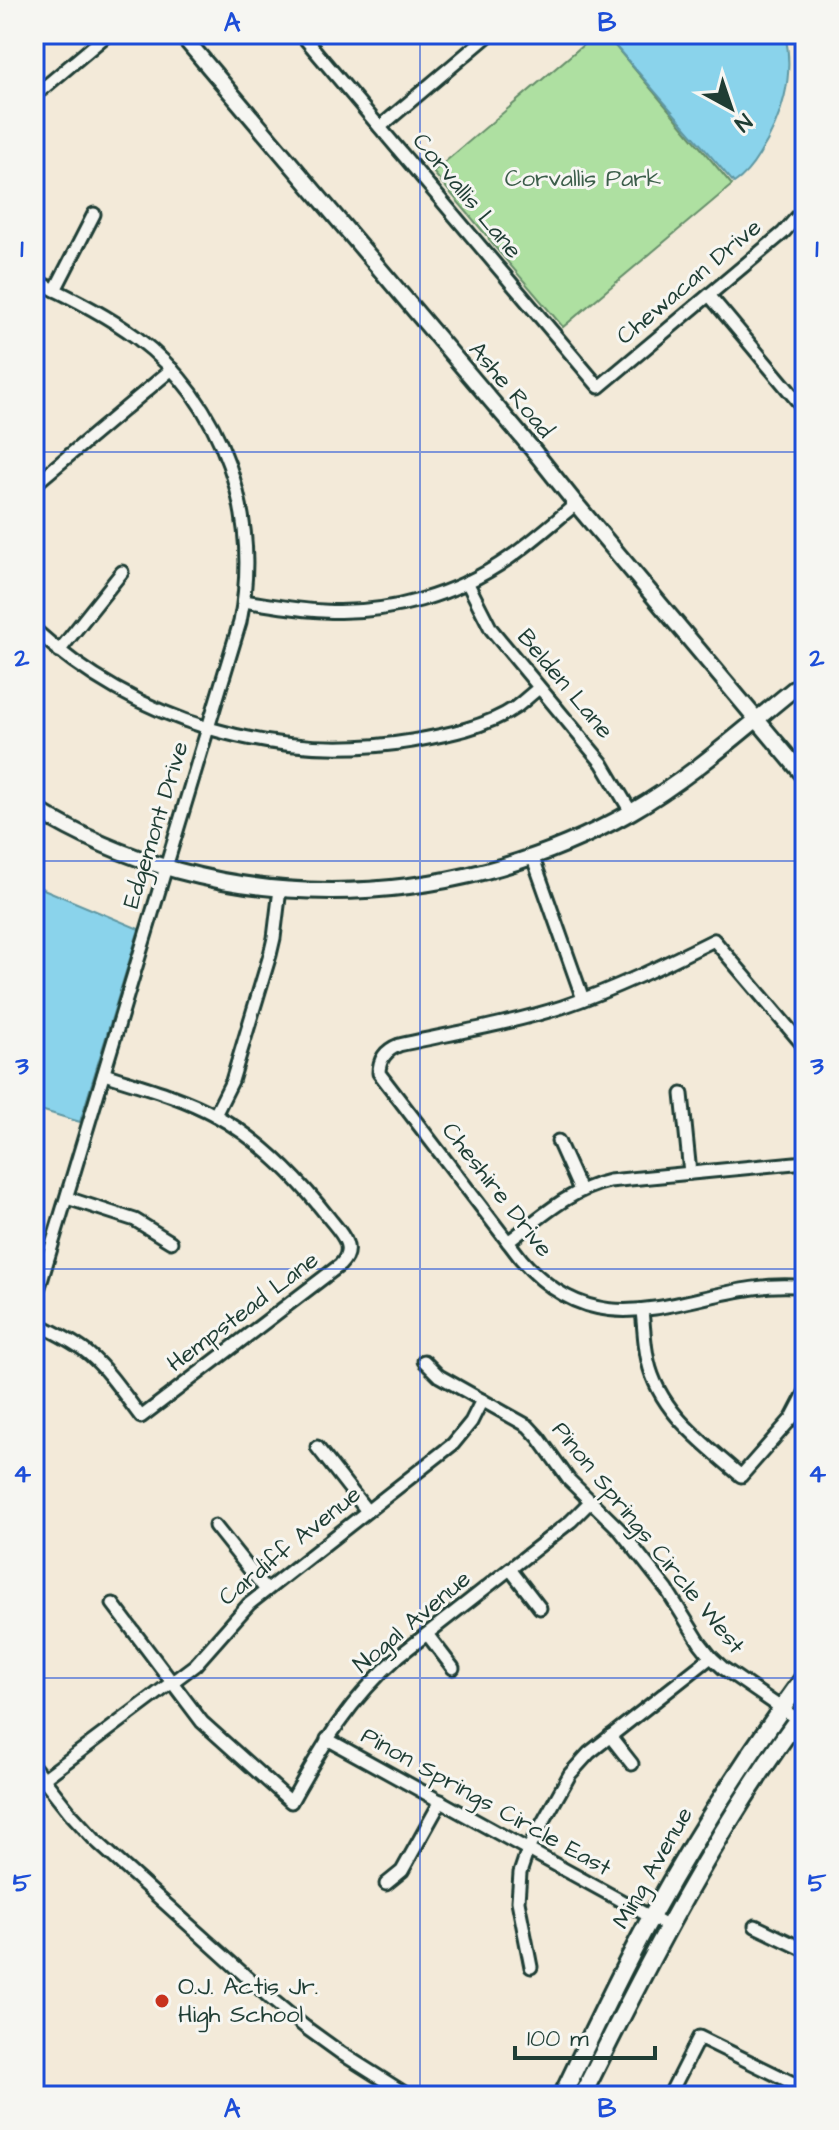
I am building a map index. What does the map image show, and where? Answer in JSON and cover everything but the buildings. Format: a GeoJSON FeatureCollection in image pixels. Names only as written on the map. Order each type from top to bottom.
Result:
{"type":"FeatureCollection","features":[{"type":"Feature","properties":{"kind":"main road","name":"Ming Avenue"},"geometry":{"type":"LineString","coordinates":[[562,2096],[651,1918],[721,1799],[805,1676]]}},
{"type":"Feature","properties":{"kind":"main road","name":"Ming Avenue"},"geometry":{"type":"LineString","coordinates":[[582,2096],[667,1926],[735,1812],[801,1714]]}},
{"type":"Feature","properties":{"kind":"street"},"geometry":{"type":"LineString","coordinates":[[34,96],[108,34]]}},
{"type":"Feature","properties":{"kind":"street","name":"Ashe Road"},"geometry":{"type":"LineString","coordinates":[[181,34],[805,777]]}},
{"type":"Feature","properties":{"kind":"street","name":"Corvallis Lane"},"geometry":{"type":"LineString","coordinates":[[301,34],[599,387]]}},
{"type":"Feature","properties":{"kind":"street"},"geometry":{"type":"LineString","coordinates":[[380,127],[490,34]]}},
{"type":"Feature","properties":{"kind":"street","name":"Chewacan Drive"},"geometry":{"type":"LineString","coordinates":[[599,387],[783,233],[805,208]]}},
{"type":"Feature","properties":{"kind":"street"},"geometry":{"type":"LineString","coordinates":[[55,290],[94,214]]}},
{"type":"Feature","properties":{"kind":"street","name":"Edgemont Drive"},"geometry":{"type":"LineString","coordinates":[[34,280],[135,336],[172,369],[188,389],[209,421],[235,480],[246,542],[247,579],[240,622],[34,1301]]}},
{"type":"Feature","properties":{"kind":"street"},"geometry":{"type":"LineString","coordinates":[[709,295],[805,410]]}},
{"type":"Feature","properties":{"kind":"street"},"geometry":{"type":"LineString","coordinates":[[34,485],[172,369]]}},
{"type":"Feature","properties":{"kind":"street"},"geometry":{"type":"LineString","coordinates":[[244,601],[300,609],[353,611],[406,604],[467,582],[508,559],[576,504]]}},
{"type":"Feature","properties":{"kind":"street"},"geometry":{"type":"LineString","coordinates":[[59,651],[122,572]]}},
{"type":"Feature","properties":{"kind":"street","name":"Belden Lane"},"geometry":{"type":"LineString","coordinates":[[467,582],[491,629],[602,763],[631,812]]}},
{"type":"Feature","properties":{"kind":"street"},"geometry":{"type":"LineString","coordinates":[[34,629],[59,651],[122,693],[164,713],[240,737],[301,746],[394,744],[439,735],[484,722],[515,707],[539,688]]}},
{"type":"Feature","properties":{"kind":"street"},"geometry":{"type":"LineString","coordinates":[[34,808],[104,844],[166,867],[209,878],[280,889],[346,891],[414,887],[494,870],[533,858],[595,832],[673,785],[805,680]]}},
{"type":"Feature","properties":{"kind":"street"},"geometry":{"type":"LineString","coordinates":[[533,858],[583,999],[645,974],[714,940],[803,1045],[805,1068]]}},
{"type":"Feature","properties":{"kind":"street"},"geometry":{"type":"LineString","coordinates":[[215,1115],[232,1081],[270,955],[280,889]]}},
{"type":"Feature","properties":{"kind":"street","name":"Cheshire Drive"},"geometry":{"type":"LineString","coordinates":[[583,999],[522,1018],[399,1045],[381,1060],[379,1073],[508,1242],[540,1279],[569,1297],[606,1309],[642,1311],[773,1285],[805,1287]]}},
{"type":"Feature","properties":{"kind":"street","name":"Hempstead Lane"},"geometry":{"type":"LineString","coordinates":[[34,1322],[89,1354],[141,1417],[344,1261],[348,1250],[347,1243],[307,1190],[270,1153],[215,1115],[167,1094],[104,1074]]}},
{"type":"Feature","properties":{"kind":"street"},"geometry":{"type":"LineString","coordinates":[[682,1094],[690,1173]]}},
{"type":"Feature","properties":{"kind":"street"},"geometry":{"type":"LineString","coordinates":[[558,1141],[580,1190]]}},
{"type":"Feature","properties":{"kind":"street"},"geometry":{"type":"LineString","coordinates":[[508,1242],[568,1196],[609,1181],[805,1162]]}},
{"type":"Feature","properties":{"kind":"street"},"geometry":{"type":"LineString","coordinates":[[67,1198],[135,1220],[171,1242]]}},
{"type":"Feature","properties":{"kind":"street"},"geometry":{"type":"LineString","coordinates":[[642,1311],[648,1363],[661,1396],[682,1424],[741,1476],[792,1418],[805,1393]]}},
{"type":"Feature","properties":{"kind":"street","name":"Pinon Springs Circle West"},"geometry":{"type":"LineString","coordinates":[[424,1361],[439,1376],[528,1426],[569,1480],[619,1529],[667,1590],[711,1657],[781,1709],[801,1714]]}},
{"type":"Feature","properties":{"kind":"street","name":"Cardiff Avenue"},"geometry":{"type":"LineString","coordinates":[[38,1782],[195,1665],[240,1611],[453,1444],[471,1422],[482,1400]]}},
{"type":"Feature","properties":{"kind":"street"},"geometry":{"type":"LineString","coordinates":[[317,1447],[367,1511]]}},
{"type":"Feature","properties":{"kind":"street","name":"Nogal Avenue"},"geometry":{"type":"LineString","coordinates":[[172,1682],[202,1722],[291,1802],[327,1739],[381,1671],[571,1521],[591,1501]]}},
{"type":"Feature","properties":{"kind":"street"},"geometry":{"type":"LineString","coordinates":[[215,1526],[266,1590]]}},
{"type":"Feature","properties":{"kind":"street"},"geometry":{"type":"LineString","coordinates":[[510,1569],[540,1608]]}},
{"type":"Feature","properties":{"kind":"street"},"geometry":{"type":"LineString","coordinates":[[113,1604],[172,1682]]}},
{"type":"Feature","properties":{"kind":"street"},"geometry":{"type":"LineString","coordinates":[[427,1634],[453,1668]]}},
{"type":"Feature","properties":{"kind":"street"},"geometry":{"type":"LineString","coordinates":[[531,1967],[518,1901],[520,1873],[528,1849],[570,1774],[579,1762],[610,1736],[711,1657]]}},
{"type":"Feature","properties":{"kind":"street"},"geometry":{"type":"LineString","coordinates":[[610,1736],[632,1764]]}},
{"type":"Feature","properties":{"kind":"street","name":"Pinon Springs Circle East"},"geometry":{"type":"LineString","coordinates":[[327,1739],[667,1926]]}},
{"type":"Feature","properties":{"kind":"street"},"geometry":{"type":"LineString","coordinates":[[34,1767],[38,1782],[95,1840],[270,1998],[341,2053],[409,2096]]}},
{"type":"Feature","properties":{"kind":"street"},"geometry":{"type":"LineString","coordinates":[[386,1884],[402,1871],[441,1801]]}},
{"type":"Feature","properties":{"kind":"street"},"geometry":{"type":"LineString","coordinates":[[755,1926],[805,1950]]}},
{"type":"Feature","properties":{"kind":"street"},"geometry":{"type":"LineString","coordinates":[[669,2096],[699,2037],[805,2089]]}},
{"type":"Feature","properties":{"kind":"green space","name":"Corvallis Park"},"geometry":{"type":"Polygon","coordinates":[[[596,34],[605,34],[732,185],[563,327],[433,172],[596,34]]]}},
{"type":"Feature","properties":{"kind":"water"},"geometry":{"type":"Polygon","coordinates":[[[605,34],[785,34],[788,66],[780,112],[767,141],[745,174],[734,183],[605,34]]]}},
{"type":"Feature","properties":{"kind":"water"},"geometry":{"type":"Polygon","coordinates":[[[34,885],[139,929],[80,1122],[34,1108],[34,885]]]}},
{"type":"Feature","properties":{"kind":"place","name":"O.J. Actis Jr. High School"},"geometry":{"type":"Point","coordinates":[162,2001]}}]}
